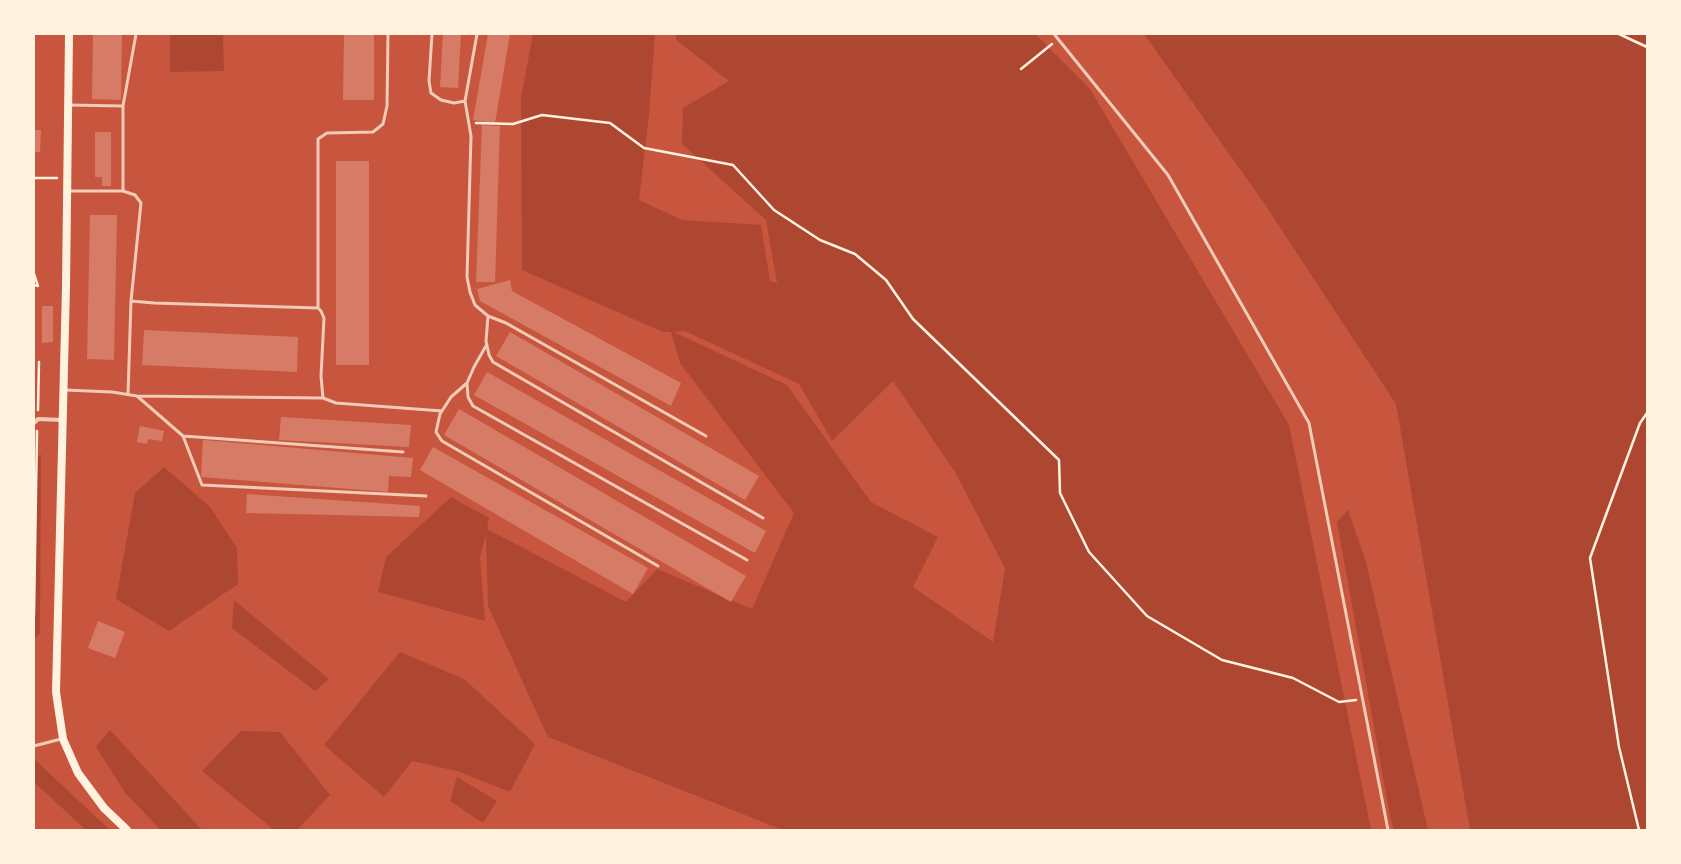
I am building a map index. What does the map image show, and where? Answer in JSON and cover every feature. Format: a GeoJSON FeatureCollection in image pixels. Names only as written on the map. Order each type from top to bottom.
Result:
{"type":"FeatureCollection","features":[{"type":"Feature","properties":{"kind":"main road"},"geometry":{"type":"LineString","coordinates":[[69,34],[63,420],[56,692],[63,739],[78,773],[104,808],[127,830]]}},
{"type":"Feature","properties":{"kind":"street"},"geometry":{"type":"LineString","coordinates":[[34,423],[38,419],[63,420]]}},
{"type":"Feature","properties":{"kind":"lane"},"geometry":{"type":"LineString","coordinates":[[122,191],[123,106],[136,34]]}},
{"type":"Feature","properties":{"kind":"lane"},"geometry":{"type":"LineString","coordinates":[[323,398],[321,376],[324,318],[318,308],[318,139],[327,133],[373,132],[383,124],[387,106],[388,34]]}},
{"type":"Feature","properties":{"kind":"lane"},"geometry":{"type":"LineString","coordinates":[[432,34],[428,81],[431,93],[441,100],[454,103],[465,102]]}},
{"type":"Feature","properties":{"kind":"lane"},"geometry":{"type":"LineString","coordinates":[[477,34],[465,102],[471,136],[467,277],[470,292],[475,305],[488,316],[506,323],[706,436]]}},
{"type":"Feature","properties":{"kind":"lane"},"geometry":{"type":"LineString","coordinates":[[1054,34],[1168,175],[1309,423],[1388,830]]}},
{"type":"Feature","properties":{"kind":"lane"},"geometry":{"type":"LineString","coordinates":[[68,105],[123,106]]}},
{"type":"Feature","properties":{"kind":"lane"},"geometry":{"type":"LineString","coordinates":[[67,191],[122,191],[135,195],[141,204],[132,301],[128,394]]}},
{"type":"Feature","properties":{"kind":"lane"},"geometry":{"type":"LineString","coordinates":[[132,301],[318,308]]}},
{"type":"Feature","properties":{"kind":"lane"},"geometry":{"type":"LineString","coordinates":[[488,316],[487,344],[493,362],[763,518]]}},
{"type":"Feature","properties":{"kind":"lane"},"geometry":{"type":"LineString","coordinates":[[487,344],[467,383],[450,397],[442,411],[436,432],[442,441],[658,566]]}},
{"type":"Feature","properties":{"kind":"lane"},"geometry":{"type":"LineString","coordinates":[[467,383],[468,397],[473,406],[747,560]]}},
{"type":"Feature","properties":{"kind":"lane"},"geometry":{"type":"LineString","coordinates":[[63,390],[112,392],[137,396],[323,398],[336,403],[442,411]]}},
{"type":"Feature","properties":{"kind":"lane"},"geometry":{"type":"LineString","coordinates":[[137,396],[183,436],[202,485],[426,496]]}},
{"type":"Feature","properties":{"kind":"lane"},"geometry":{"type":"LineString","coordinates":[[183,436],[403,452]]}},
{"type":"Feature","properties":{"kind":"lane"},"geometry":{"type":"LineString","coordinates":[[34,746],[63,739]]}},
{"type":"Feature","properties":{"kind":"path"},"geometry":{"type":"LineString","coordinates":[[1619,34],[1647,47]]}},
{"type":"Feature","properties":{"kind":"path"},"geometry":{"type":"LineString","coordinates":[[1021,69],[1058,39]]}},
{"type":"Feature","properties":{"kind":"path"},"geometry":{"type":"LineString","coordinates":[[471,123],[513,124],[542,115],[610,123],[644,148],[733,166],[774,210],[820,240],[855,254],[886,280],[913,319],[1059,460],[1060,493],[1090,552],[1147,616],[1222,660],[1293,678],[1339,702],[1363,700]]}},
{"type":"Feature","properties":{"kind":"path"},"geometry":{"type":"LineString","coordinates":[[34,178],[67,178]]}},
{"type":"Feature","properties":{"kind":"path"},"geometry":{"type":"LineString","coordinates":[[34,274],[38,286],[34,286]]}},
{"type":"Feature","properties":{"kind":"path"},"geometry":{"type":"LineString","coordinates":[[34,615],[36,450],[39,362]]}},
{"type":"Feature","properties":{"kind":"path"},"geometry":{"type":"LineString","coordinates":[[1639,830],[1619,747],[1590,558],[1640,423],[1647,413]]}},
{"type":"Feature","properties":{"kind":"shaded area"},"geometry":{"type":"Polygon","coordinates":[[[170,34],[223,34],[224,71],[170,72],[170,34]]]}},
{"type":"Feature","properties":{"kind":"shaded area"},"geometry":{"type":"Polygon","coordinates":[[[533,34],[655,34],[649,114],[639,200],[682,220],[761,225],[770,281],[777,283],[766,220],[682,144],[683,108],[729,81],[676,40],[676,34],[1035,34],[1090,89],[1289,425],[1371,830],[783,830],[548,737],[488,606],[486,535],[480,557],[485,621],[378,592],[386,557],[451,497],[489,518],[487,529],[626,602],[657,569],[752,609],[794,513],[680,363],[671,332],[663,332],[522,270],[521,98],[533,34]],[[685,331],[674,332],[787,385],[871,502],[938,537],[913,587],[993,642],[1005,568],[955,472],[893,381],[832,441],[799,384],[685,331]]]}},
{"type":"Feature","properties":{"kind":"shaded area"},"geometry":{"type":"Polygon","coordinates":[[[1144,34],[1647,34],[1647,830],[1470,830],[1396,404],[1262,200],[1144,34]]]}},
{"type":"Feature","properties":{"kind":"shaded area"},"geometry":{"type":"Polygon","coordinates":[[[41,454],[40,633],[34,639],[34,461],[41,454]]]}},
{"type":"Feature","properties":{"kind":"shaded area"},"geometry":{"type":"Polygon","coordinates":[[[164,467],[210,507],[237,548],[238,584],[169,631],[116,599],[135,493],[164,467]]]}},
{"type":"Feature","properties":{"kind":"shaded area"},"geometry":{"type":"Polygon","coordinates":[[[1348,510],[1366,562],[1428,830],[1394,830],[1390,816],[1337,522],[1348,510]]]}},
{"type":"Feature","properties":{"kind":"shaded area"},"geometry":{"type":"Polygon","coordinates":[[[234,600],[329,679],[315,691],[232,628],[234,600]]]}},
{"type":"Feature","properties":{"kind":"shaded area"},"geometry":{"type":"Polygon","coordinates":[[[400,652],[464,679],[535,744],[510,792],[457,771],[412,761],[384,797],[324,745],[400,652]]]}},
{"type":"Feature","properties":{"kind":"shaded area"},"geometry":{"type":"Polygon","coordinates":[[[110,730],[202,830],[161,830],[126,794],[96,747],[110,730]]]}},
{"type":"Feature","properties":{"kind":"shaded area"},"geometry":{"type":"Polygon","coordinates":[[[241,731],[280,732],[330,795],[297,830],[274,830],[202,771],[241,731]]]}},
{"type":"Feature","properties":{"kind":"shaded area"},"geometry":{"type":"Polygon","coordinates":[[[34,759],[110,830],[86,830],[34,782],[34,759]]]}},
{"type":"Feature","properties":{"kind":"shaded area"},"geometry":{"type":"Polygon","coordinates":[[[457,777],[497,801],[483,823],[450,801],[457,777]]]}},
{"type":"Feature","properties":{"kind":"building"},"geometry":{"type":"Polygon","coordinates":[[[93,34],[122,34],[121,100],[92,99],[93,34]]]}},
{"type":"Feature","properties":{"kind":"building"},"geometry":{"type":"Polygon","coordinates":[[[344,34],[374,34],[374,100],[343,100],[344,34]]]}},
{"type":"Feature","properties":{"kind":"building"},"geometry":{"type":"Polygon","coordinates":[[[443,34],[461,34],[458,88],[440,87],[443,34]]]}},
{"type":"Feature","properties":{"kind":"building"},"geometry":{"type":"Polygon","coordinates":[[[488,34],[510,34],[495,123],[473,120],[488,34]]]}},
{"type":"Feature","properties":{"kind":"building"},"geometry":{"type":"Polygon","coordinates":[[[482,125],[500,126],[495,282],[476,282],[482,125]]]}},
{"type":"Feature","properties":{"kind":"building"},"geometry":{"type":"Polygon","coordinates":[[[34,130],[41,130],[40,152],[34,152],[34,130]]]}},
{"type":"Feature","properties":{"kind":"building"},"geometry":{"type":"Polygon","coordinates":[[[95,132],[111,132],[111,186],[102,186],[102,177],[95,177],[95,132]]]}},
{"type":"Feature","properties":{"kind":"building"},"geometry":{"type":"Polygon","coordinates":[[[336,161],[369,161],[369,365],[336,365],[336,161]]]}},
{"type":"Feature","properties":{"kind":"building"},"geometry":{"type":"Polygon","coordinates":[[[90,215],[117,215],[114,360],[87,359],[90,215]]]}},
{"type":"Feature","properties":{"kind":"building"},"geometry":{"type":"Polygon","coordinates":[[[510,280],[512,291],[681,383],[671,406],[480,301],[477,289],[510,280]]]}},
{"type":"Feature","properties":{"kind":"building"},"geometry":{"type":"Polygon","coordinates":[[[42,306],[53,306],[53,342],[42,343],[42,306]]]}},
{"type":"Feature","properties":{"kind":"building"},"geometry":{"type":"Polygon","coordinates":[[[144,330],[298,337],[297,372],[142,365],[144,330]]]}},
{"type":"Feature","properties":{"kind":"building"},"geometry":{"type":"Polygon","coordinates":[[[510,332],[759,476],[745,500],[496,356],[510,332]]]}},
{"type":"Feature","properties":{"kind":"building"},"geometry":{"type":"Polygon","coordinates":[[[487,372],[766,531],[755,553],[474,395],[487,372]]]}},
{"type":"Feature","properties":{"kind":"building"},"geometry":{"type":"Polygon","coordinates":[[[459,409],[746,576],[731,602],[444,435],[459,409]]]}},
{"type":"Feature","properties":{"kind":"building"},"geometry":{"type":"Polygon","coordinates":[[[281,417],[411,425],[409,447],[279,440],[281,417]]]}},
{"type":"Feature","properties":{"kind":"building"},"geometry":{"type":"Polygon","coordinates":[[[140,426],[164,431],[162,441],[148,439],[147,444],[137,442],[140,426]]]}},
{"type":"Feature","properties":{"kind":"building"},"geometry":{"type":"Polygon","coordinates":[[[203,440],[413,458],[411,477],[389,476],[388,492],[201,477],[203,440]]]}},
{"type":"Feature","properties":{"kind":"building"},"geometry":{"type":"Polygon","coordinates":[[[433,447],[648,568],[633,594],[420,470],[433,447]]]}},
{"type":"Feature","properties":{"kind":"building"},"geometry":{"type":"Polygon","coordinates":[[[247,494],[420,506],[419,517],[246,513],[247,494]]]}},
{"type":"Feature","properties":{"kind":"building"},"geometry":{"type":"Polygon","coordinates":[[[98,621],[125,632],[115,658],[88,648],[98,621]]]}}]}
